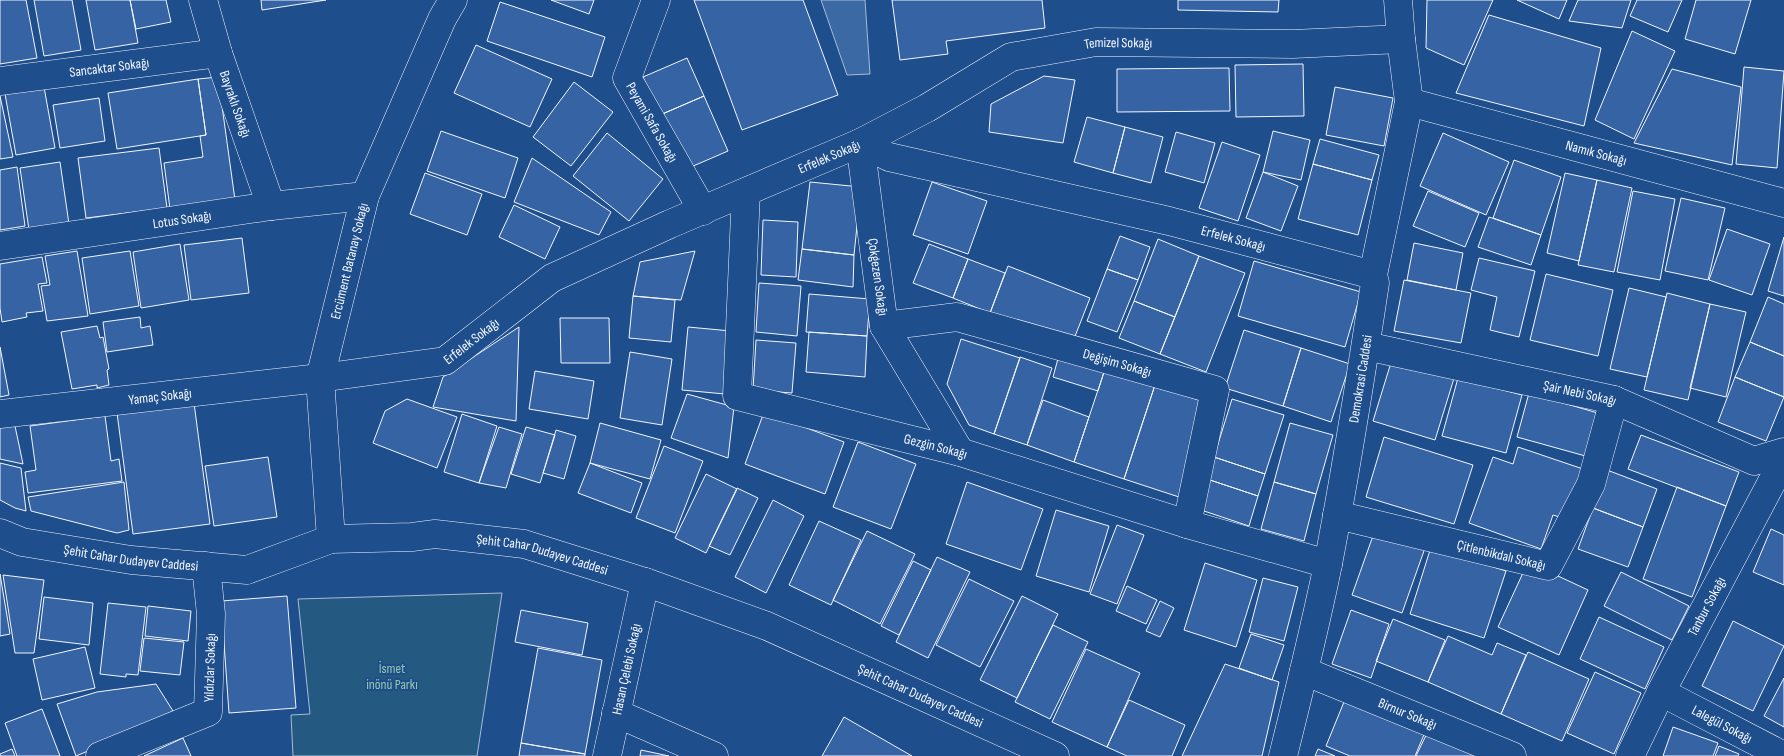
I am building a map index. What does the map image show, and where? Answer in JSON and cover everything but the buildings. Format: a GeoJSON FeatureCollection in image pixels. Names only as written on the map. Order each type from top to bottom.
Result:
{"type":"FeatureCollection","features":[{"type":"Feature","properties":{"kind":"street","name":"Bayraklı Sokağı"},"geometry":{"type":"LineString","coordinates":[[203,0],[218,53],[271,206]]}},
{"type":"Feature","properties":{"kind":"street","name":"Ercüment Batanay Sokağı"},"geometry":{"type":"LineString","coordinates":[[331,539],[320,378],[365,196],[442,19],[453,0]]}},
{"type":"Feature","properties":{"kind":"street","name":"Peyami Safa Sokağı"},"geometry":{"type":"LineString","coordinates":[[656,0],[627,78],[703,211]]}},
{"type":"Feature","properties":{"kind":"street","name":"Demokrasi Caddesi"},"geometry":{"type":"LineString","coordinates":[[1283,756],[1328,564],[1366,346],[1375,283],[1373,275],[1409,102],[1398,0]]}},
{"type":"Feature","properties":{"kind":"street","name":"Temizel Sokağı"},"geometry":{"type":"LineString","coordinates":[[860,142],[926,108],[1011,57],[1096,42],[1292,44],[1401,39]]}},
{"type":"Feature","properties":{"kind":"street","name":"Sancaktar Sokağı"},"geometry":{"type":"LineString","coordinates":[[0,81],[218,53]]}},
{"type":"Feature","properties":{"kind":"street","name":"Namık Sokağı"},"geometry":{"type":"LineString","coordinates":[[1409,102],[1784,203]]}},
{"type":"Feature","properties":{"kind":"street","name":"Erfelek Sokağı"},"geometry":{"type":"LineString","coordinates":[[320,378],[445,361],[552,278],[860,142],[889,157],[1169,221],[1373,275]]}},
{"type":"Feature","properties":{"kind":"street","name":"Çokgezen Sokağı"},"geometry":{"type":"LineString","coordinates":[[860,142],[884,326],[960,452]]}},
{"type":"Feature","properties":{"kind":"street","name":"Gezgin Sokağı"},"geometry":{"type":"LineString","coordinates":[[746,192],[737,396],[960,452],[1187,524],[1328,564]]}},
{"type":"Feature","properties":{"kind":"street","name":"Lotus Sokağı"},"geometry":{"type":"LineString","coordinates":[[0,246],[271,206],[365,196]]}},
{"type":"Feature","properties":{"kind":"street","name":"Değişim Sokağı"},"geometry":{"type":"LineString","coordinates":[[884,326],[957,317],[1215,390],[1187,524]]}},
{"type":"Feature","properties":{"kind":"street","name":"Şair Nebi Sokağı"},"geometry":{"type":"LineString","coordinates":[[1366,346],[1614,400],[1754,461],[1784,452]]}},
{"type":"Feature","properties":{"kind":"street","name":"Yamaç Sokağı"},"geometry":{"type":"LineString","coordinates":[[0,414],[320,378]]}},
{"type":"Feature","properties":{"kind":"street","name":"Çitlenbikdalı Sokağı"},"geometry":{"type":"LineString","coordinates":[[1336,515],[1548,566],[1591,484],[1614,400]]}},
{"type":"Feature","properties":{"kind":"street","name":"Tanbur Sokağı"},"geometry":{"type":"LineString","coordinates":[[1630,756],[1660,692],[1784,459]]}},
{"type":"Feature","properties":{"kind":"street","name":"Şehit Cahar Dudayev Caddesi"},"geometry":{"type":"LineString","coordinates":[[7,540],[131,560],[247,570],[331,539],[412,537],[435,534],[524,544],[645,582],[766,626],[1055,756]]}},
{"type":"Feature","properties":{"kind":"street","name":"Yıldızlar Sokağı"},"geometry":{"type":"LineString","coordinates":[[100,756],[208,712],[212,614],[206,566]]}},
{"type":"Feature","properties":{"kind":"street","name":"Hasan Çelebi Sokağı"},"geometry":{"type":"LineString","coordinates":[[607,756],[645,582]]}},
{"type":"Feature","properties":{"kind":"street","name":"Birnur Sokağı"},"geometry":{"type":"LineString","coordinates":[[1304,671],[1512,756]]}},
{"type":"Feature","properties":{"kind":"street","name":"Lalegül Sokağı"},"geometry":{"type":"LineString","coordinates":[[1660,692],[1784,756]]}},
{"type":"Feature","properties":{"kind":"street"},"geometry":{"type":"LineString","coordinates":[[616,712],[714,756]]}},
{"type":"Feature","properties":{"kind":"green space","name":"İsmet inönü Parkı"},"geometry":{"type":"Polygon","coordinates":[[[502,593],[477,756],[293,756],[291,715],[310,714],[298,599],[502,593]]]}},
{"type":"Feature","properties":{"kind":"shaded area"},"geometry":{"type":"Polygon","coordinates":[[[821,0],[865,0],[870,74],[847,75],[821,0]]]}}]}
